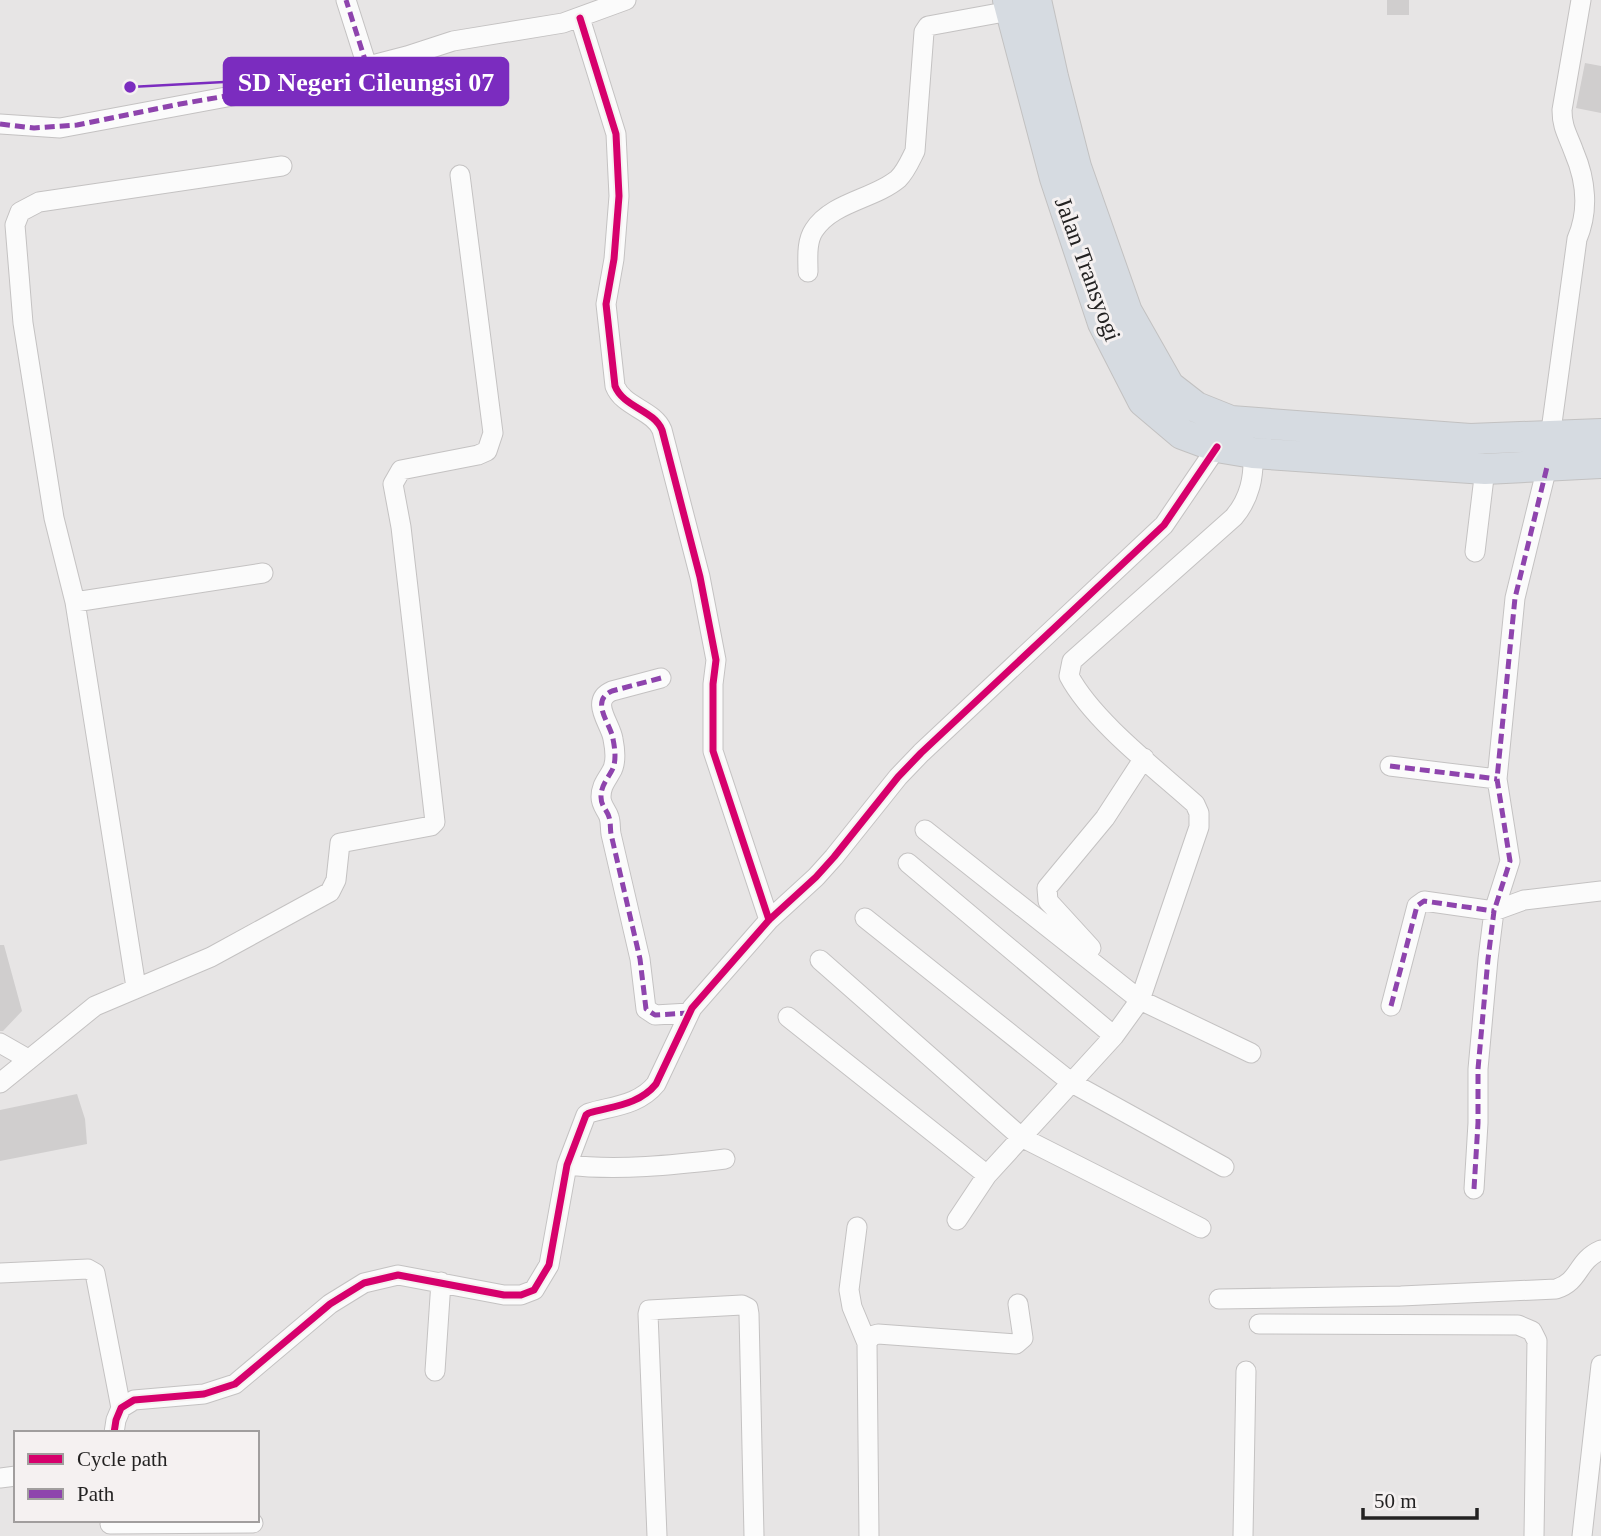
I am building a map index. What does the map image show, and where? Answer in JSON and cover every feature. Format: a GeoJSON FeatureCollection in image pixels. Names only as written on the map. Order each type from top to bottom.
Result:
{"type":"FeatureCollection","features":[{"type":"Feature","properties":{"kind":"highway","name":"Jalan Transyogi"},"geometry":{"type":"LineString","coordinates":[[1018,4],[1053,77],[1076,167],[1127,312],[1169,386],[1196,407],[1231,421],[1470,439],[1601,463]]}},
{"type":"Feature","properties":{"kind":"highway","name":"Jalan Transyogi"},"geometry":{"type":"LineString","coordinates":[[1018,4],[1055,178],[1103,323],[1143,401],[1182,434],[1217,447],[1253,453],[1485,468],[1548,452],[1601,434]]}},
{"type":"Feature","properties":{"kind":"street"},"geometry":{"type":"LineString","coordinates":[[346,0],[367,66]]}},
{"type":"Feature","properties":{"kind":"street"},"geometry":{"type":"LineString","coordinates":[[0,124],[34,128],[77,125],[307,82],[453,41],[580,18],[626,0]]}},
{"type":"Feature","properties":{"kind":"street"},"geometry":{"type":"LineString","coordinates":[[1474,1189],[1478,1069],[1494,911],[1510,861],[1497,779],[1516,598],[1548,452],[1577,239],[1586,212],[1582,176],[1562,125],[1562,110],[1581,0]]}},
{"type":"Feature","properties":{"kind":"street"},"geometry":{"type":"LineString","coordinates":[[808,272],[808,247],[812,231],[820,223],[896,181],[907,169],[915,151],[924,32],[928,26],[1018,4]]}},
{"type":"Feature","properties":{"kind":"street"},"geometry":{"type":"LineString","coordinates":[[580,18],[616,134],[619,196],[614,260],[606,304],[615,386],[621,398],[658,423],[662,430],[700,577],[716,660],[713,684],[713,751],[769,919]]}},
{"type":"Feature","properties":{"kind":"street"},"geometry":{"type":"LineString","coordinates":[[136,987],[75,602],[54,519],[23,323],[15,225],[20,212],[39,202],[282,166]]}},
{"type":"Feature","properties":{"kind":"street"},"geometry":{"type":"LineString","coordinates":[[0,1083],[95,1006],[211,957],[330,892],[336,880],[340,843],[431,826],[435,822],[394,484],[401,470],[478,456],[487,451],[493,432],[460,175]]}},
{"type":"Feature","properties":{"kind":"street"},"geometry":{"type":"LineString","coordinates":[[121,1408],[134,1400],[204,1394],[235,1384],[330,1304],[363,1283],[398,1275],[504,1295],[522,1295],[534,1290],[549,1265],[567,1165],[589,1113],[641,1099],[649,1093],[656,1084],[690,1013],[769,919],[816,877],[921,753],[1164,525],[1217,447]]}},
{"type":"Feature","properties":{"kind":"street"},"geometry":{"type":"LineString","coordinates":[[957,1220],[988,1175],[1114,1036],[1142,995],[1200,820],[1195,804],[1077,692],[1069,676],[1072,661],[1234,517],[1245,504],[1251,486],[1253,453]]}},
{"type":"Feature","properties":{"kind":"street"},"geometry":{"type":"LineString","coordinates":[[1475,552],[1485,468]]}},
{"type":"Feature","properties":{"kind":"street"},"geometry":{"type":"LineString","coordinates":[[75,602],[263,573]]}},
{"type":"Feature","properties":{"kind":"street"},"geometry":{"type":"LineString","coordinates":[[661,678],[612,691],[605,694],[601,701],[615,753],[612,772],[601,788],[601,803],[609,816],[640,959],[646,1009],[655,1014],[690,1013]]}},
{"type":"Feature","properties":{"kind":"street"},"geometry":{"type":"LineString","coordinates":[[1142,995],[1084,942],[1048,901],[1046,893],[1105,818],[1144,758]]}},
{"type":"Feature","properties":{"kind":"street"},"geometry":{"type":"LineString","coordinates":[[1390,766],[1497,779]]}},
{"type":"Feature","properties":{"kind":"street"},"geometry":{"type":"LineString","coordinates":[[925,830],[1142,995],[1251,1053]]}},
{"type":"Feature","properties":{"kind":"street"},"geometry":{"type":"LineString","coordinates":[[908,863],[1114,1036]]}},
{"type":"Feature","properties":{"kind":"street"},"geometry":{"type":"LineString","coordinates":[[1391,1006],[1417,906],[1424,901],[1494,911],[1524,900],[1601,891]]}},
{"type":"Feature","properties":{"kind":"street"},"geometry":{"type":"LineString","coordinates":[[864,918],[1072,1083],[1224,1167]]}},
{"type":"Feature","properties":{"kind":"street"},"geometry":{"type":"LineString","coordinates":[[820,960],[1021,1137],[1201,1228]]}},
{"type":"Feature","properties":{"kind":"street"},"geometry":{"type":"LineString","coordinates":[[788,1017],[988,1175]]}},
{"type":"Feature","properties":{"kind":"street"},"geometry":{"type":"LineString","coordinates":[[0,1043],[28,1059]]}},
{"type":"Feature","properties":{"kind":"street"},"geometry":{"type":"LineString","coordinates":[[567,1165],[585,1167],[687,1164],[725,1159]]}},
{"type":"Feature","properties":{"kind":"street"},"geometry":{"type":"LineString","coordinates":[[857,1227],[849,1290],[852,1307],[867,1343],[869,1536]]}},
{"type":"Feature","properties":{"kind":"street"},"geometry":{"type":"LineString","coordinates":[[1219,1299],[1401,1296],[1556,1289],[1568,1286],[1584,1261],[1601,1250]]}},
{"type":"Feature","properties":{"kind":"street"},"geometry":{"type":"LineString","coordinates":[[0,1273],[88,1269],[95,1273],[121,1408],[114,1431]]}},
{"type":"Feature","properties":{"kind":"street"},"geometry":{"type":"LineString","coordinates":[[436,1371],[441,1282]]}},
{"type":"Feature","properties":{"kind":"street"},"geometry":{"type":"LineString","coordinates":[[867,1343],[871,1336],[878,1334],[1016,1344],[1023,1338],[1018,1304]]}},
{"type":"Feature","properties":{"kind":"street"},"geometry":{"type":"LineString","coordinates":[[657,1536],[649,1310],[742,1305],[748,1308],[749,1314],[754,1536]]}},
{"type":"Feature","properties":{"kind":"street"},"geometry":{"type":"LineString","coordinates":[[1259,1325],[1518,1325],[1532,1331],[1537,1341],[1534,1536]]}},
{"type":"Feature","properties":{"kind":"street"},"geometry":{"type":"LineString","coordinates":[[1582,1536],[1601,1366]]}},
{"type":"Feature","properties":{"kind":"street"},"geometry":{"type":"LineString","coordinates":[[1243,1536],[1247,1371]]}},
{"type":"Feature","properties":{"kind":"street"},"geometry":{"type":"LineString","coordinates":[[110,1527],[253,1523]]}},
{"type":"Feature","properties":{"kind":"building"},"geometry":{"type":"Polygon","coordinates":[[[1387,0],[1409,0],[1409,15],[1387,15],[1387,0]]]}},
{"type":"Feature","properties":{"kind":"building"},"geometry":{"type":"Polygon","coordinates":[[[1585,63],[1601,66],[1601,113],[1576,108],[1585,63]]]}},
{"type":"Feature","properties":{"kind":"building"},"geometry":{"type":"Polygon","coordinates":[[[0,945],[4,945],[22,1011],[3,1031],[0,1031],[0,945]]]}},
{"type":"Feature","properties":{"kind":"building"},"geometry":{"type":"Polygon","coordinates":[[[77,1094],[85,1119],[87,1144],[0,1161],[0,1110],[77,1094]]]}},
{"type":"Feature","properties":{"kind":"marked path"},"geometry":{"type":"LineString","coordinates":[[0,124],[34,128],[77,125],[307,82],[367,66],[346,0]]}},
{"type":"Feature","properties":{"kind":"marked path"},"geometry":{"type":"LineString","coordinates":[[1474,1189],[1478,1069],[1488,959],[1494,911],[1510,861],[1497,779],[1515,598],[1547,467]]}},
{"type":"Feature","properties":{"kind":"marked path"},"geometry":{"type":"LineString","coordinates":[[661,678],[612,691],[605,695],[602,701],[615,756],[601,800],[610,819],[611,834],[640,959],[646,1009],[655,1015],[689,1013]]}},
{"type":"Feature","properties":{"kind":"marked path"},"geometry":{"type":"LineString","coordinates":[[1390,766],[1497,779]]}},
{"type":"Feature","properties":{"kind":"marked path"},"geometry":{"type":"LineString","coordinates":[[1391,1006],[1417,906],[1424,901],[1494,911]]}},
{"type":"Feature","properties":{"kind":"cycle path"},"geometry":{"type":"LineString","coordinates":[[580,18],[616,134],[619,196],[614,259],[606,304],[615,386],[625,399],[658,423],[662,430],[700,577],[716,660],[713,684],[713,751],[769,920]]}},
{"type":"Feature","properties":{"kind":"cycle path"},"geometry":{"type":"LineString","coordinates":[[114,1431],[121,1408],[134,1400],[204,1394],[235,1384],[330,1304],[364,1283],[398,1275],[504,1295],[521,1295],[534,1290],[549,1265],[567,1165],[586,1115],[634,1101],[656,1084],[692,1008],[769,920],[816,877],[921,753],[1164,525],[1217,447]]}},
{"type":"Feature","properties":{"kind":"place","name":"SD Negeri Cileungsi 07"},"geometry":{"type":"Point","coordinates":[130,87]}}]}
